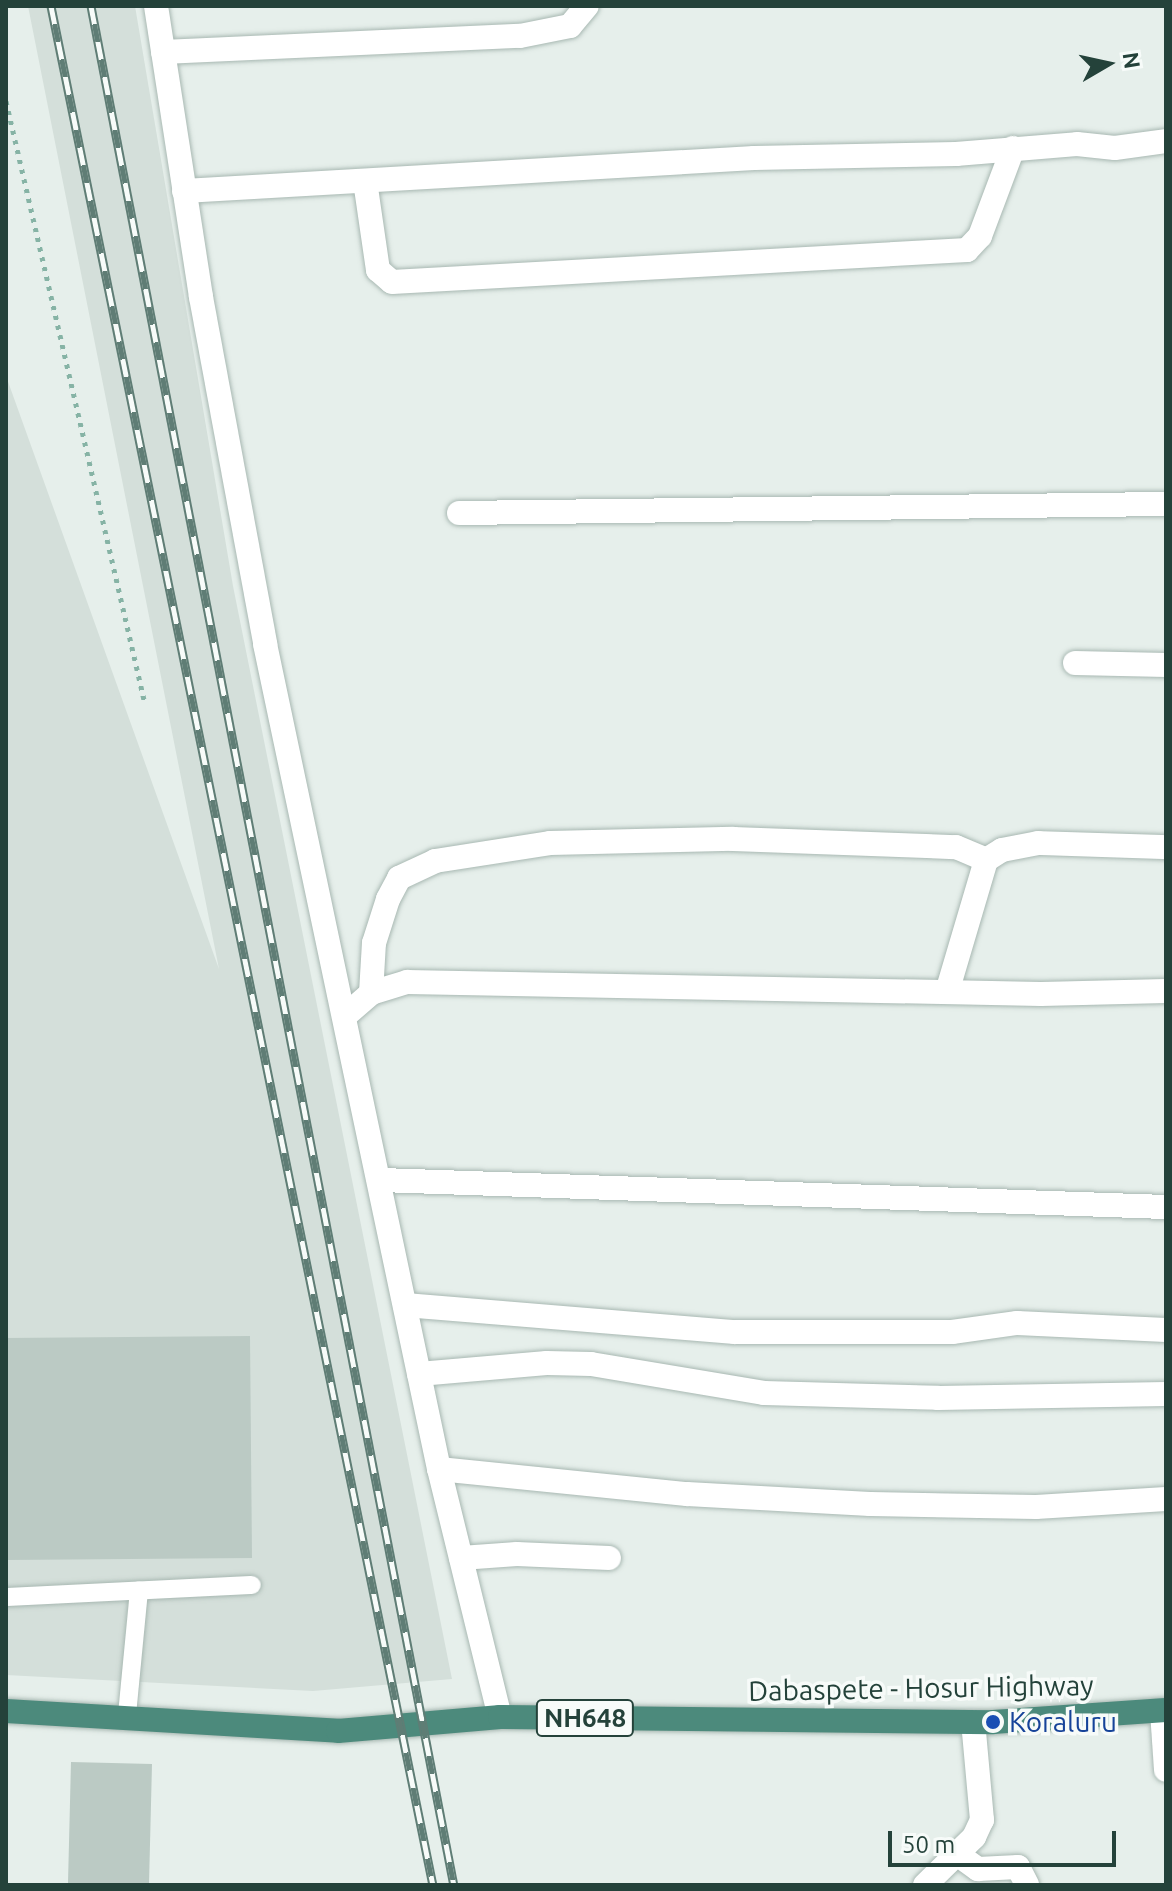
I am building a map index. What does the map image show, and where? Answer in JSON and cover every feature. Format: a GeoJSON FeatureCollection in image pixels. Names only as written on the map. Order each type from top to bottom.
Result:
{"type":"FeatureCollection","features":[{"type":"Feature","properties":{"kind":"highway","name":"Dabaspete - Hosur Highway"},"geometry":{"type":"LineString","coordinates":[[6,1711],[127,1715],[338,1731],[500,1717],[973,1722],[1164,1710]]}},
{"type":"Feature","properties":{"kind":"street"},"geometry":{"type":"LineString","coordinates":[[156,6],[184,191],[265,644],[381,1180],[439,1469],[500,1717]]}},
{"type":"Feature","properties":{"kind":"street"},"geometry":{"type":"LineString","coordinates":[[163,52],[520,36],[570,26],[587,6]]}},
{"type":"Feature","properties":{"kind":"street"},"geometry":{"type":"LineString","coordinates":[[184,191],[1077,144],[1115,148],[1166,141]]}},
{"type":"Feature","properties":{"kind":"street"},"geometry":{"type":"LineString","coordinates":[[365,181],[378,270],[392,282],[967,250],[980,236],[1013,148]]}},
{"type":"Feature","properties":{"kind":"street"},"geometry":{"type":"LineString","coordinates":[[459,513],[1166,504]]}},
{"type":"Feature","properties":{"kind":"street"},"geometry":{"type":"LineString","coordinates":[[1075,663],[1166,665]]}},
{"type":"Feature","properties":{"kind":"street"},"geometry":{"type":"LineString","coordinates":[[371,993],[374,943],[388,899],[399,878],[435,861],[550,843],[733,839],[956,847],[986,860]]}},
{"type":"Feature","properties":{"kind":"street"},"geometry":{"type":"LineString","coordinates":[[947,992],[986,860],[1002,850],[1038,843],[1166,847]]}},
{"type":"Feature","properties":{"kind":"street"},"geometry":{"type":"LineString","coordinates":[[346,1015],[371,993],[407,982],[947,992],[1166,991]]}},
{"type":"Feature","properties":{"kind":"street"},"geometry":{"type":"LineString","coordinates":[[381,1180],[1166,1207]]}},
{"type":"Feature","properties":{"kind":"street"},"geometry":{"type":"LineString","coordinates":[[405,1305],[735,1332],[952,1332],[1017,1323],[1166,1330]]}},
{"type":"Feature","properties":{"kind":"street"},"geometry":{"type":"LineString","coordinates":[[419,1374],[547,1363],[591,1364],[780,1393],[938,1398],[1166,1394]]}},
{"type":"Feature","properties":{"kind":"street"},"geometry":{"type":"LineString","coordinates":[[439,1469],[687,1494],[870,1504],[1036,1507],[1166,1499]]}},
{"type":"Feature","properties":{"kind":"street"},"geometry":{"type":"LineString","coordinates":[[461,1558],[517,1554],[609,1558]]}},
{"type":"Feature","properties":{"kind":"street"},"geometry":{"type":"LineString","coordinates":[[1164,1710],[1166,1770]]}},
{"type":"Feature","properties":{"kind":"street"},"geometry":{"type":"LineString","coordinates":[[925,1885],[979,1830],[984,1806],[973,1722]]}},
{"type":"Feature","properties":{"kind":"street"},"geometry":{"type":"LineString","coordinates":[[957,1854],[978,1869],[1018,1867],[1027,1885]]}},
{"type":"Feature","properties":{"kind":"lane"},"geometry":{"type":"LineString","coordinates":[[6,1597],[252,1585]]}},
{"type":"Feature","properties":{"kind":"lane"},"geometry":{"type":"LineString","coordinates":[[127,1715],[139,1591]]}},
{"type":"Feature","properties":{"kind":"path"},"geometry":{"type":"LineString","coordinates":[[6,101],[145,704]]}},
{"type":"Feature","properties":{"kind":"shaded area"},"geometry":{"type":"Polygon","coordinates":[[[28,6],[135,6],[233,586],[452,1679],[313,1691],[6,1675],[6,376],[219,969],[28,6]]]}},
{"type":"Feature","properties":{"kind":"building"},"geometry":{"type":"Polygon","coordinates":[[[250,1336],[252,1558],[6,1560],[6,1338],[250,1336]]]}},
{"type":"Feature","properties":{"kind":"building"},"geometry":{"type":"Polygon","coordinates":[[[71,1762],[152,1764],[149,1884],[68,1883],[71,1762]]]}},
{"type":"Feature","properties":{"kind":"railway"},"geometry":{"type":"LineString","coordinates":[[51,6],[433,1885]]}},
{"type":"Feature","properties":{"kind":"railway"},"geometry":{"type":"LineString","coordinates":[[91,6],[454,1885]]}},
{"type":"Feature","properties":{"kind":"place","name":"Koraluru"},"geometry":{"type":"Point","coordinates":[993,1722]}}]}
